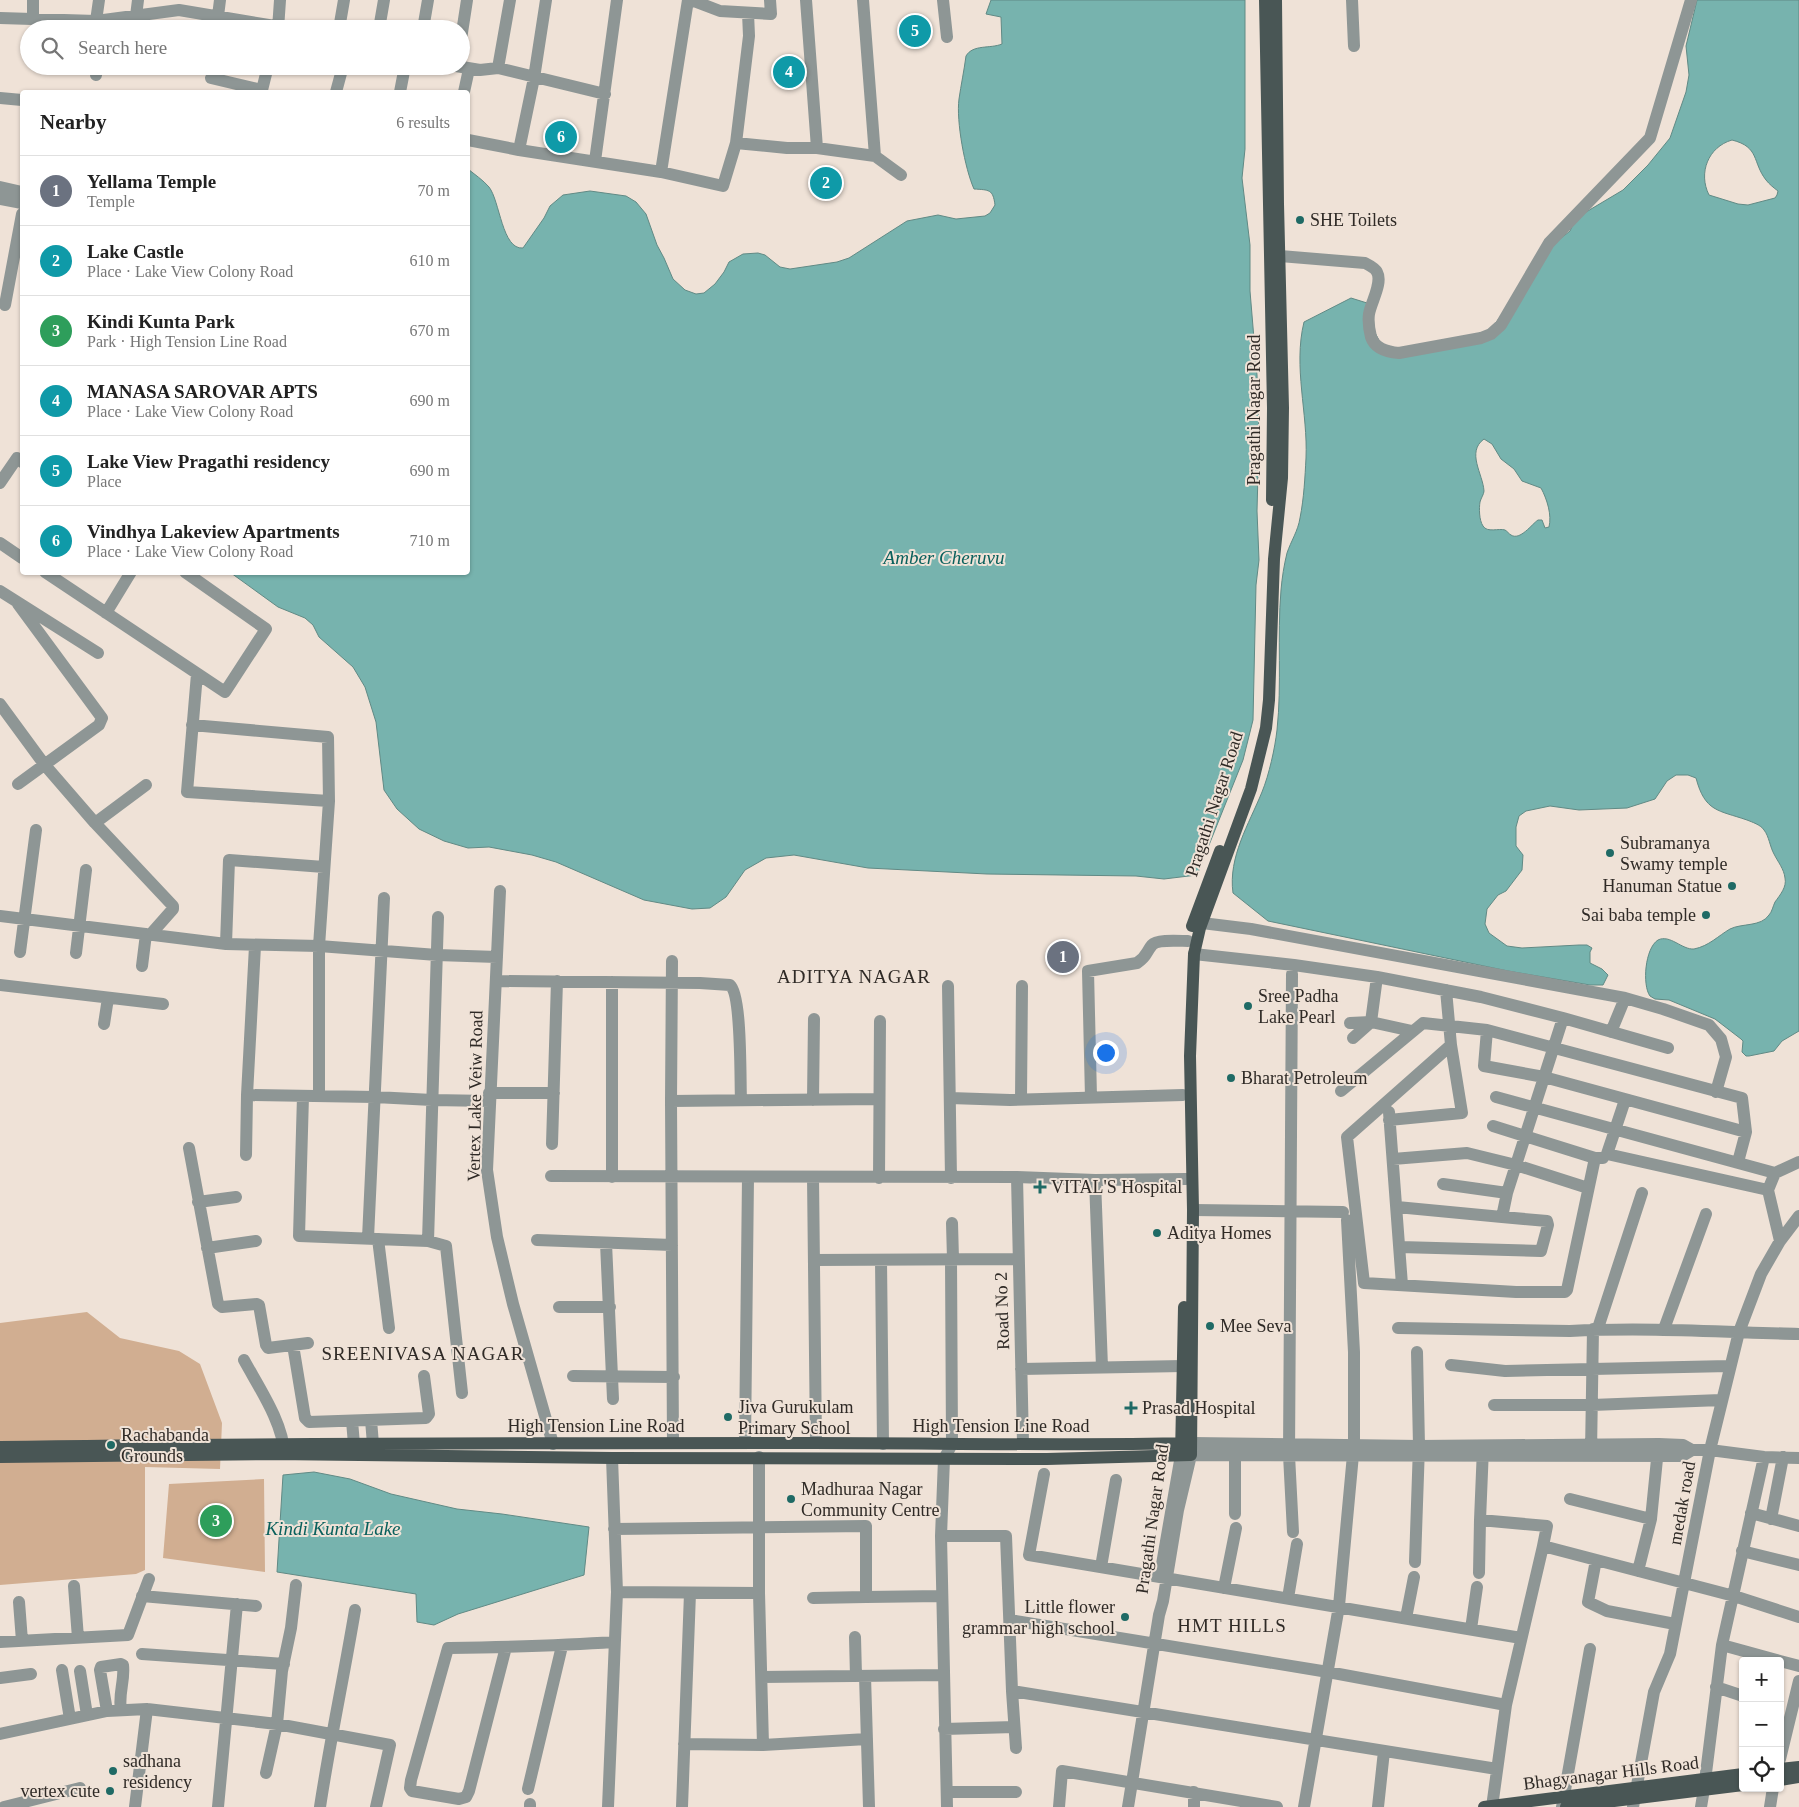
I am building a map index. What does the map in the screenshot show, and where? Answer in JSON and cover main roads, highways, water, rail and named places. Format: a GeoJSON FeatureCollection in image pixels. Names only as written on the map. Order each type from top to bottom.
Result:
{"type":"FeatureCollection","features":[{"type":"Feature","properties":{"kind":"main road","name":"Pragathi Nagar Road"},"geometry":{"type":"LineString","coordinates":[[1186,1449],[1193,1210],[1183,989],[1188,941],[1250,765],[1260,719],[1267,564],[1272,501],[1273,408],[1265,0]]}},
{"type":"Feature","properties":{"kind":"main road","name":"Pragathi Nagar Road"},"geometry":{"type":"LineString","coordinates":[[1186,1449],[1183,1366],[1186,1179],[1183,1095],[1186,1034],[1194,954],[1196,939],[1251,788],[1266,728],[1269,700],[1274,559],[1281,488],[1283,408],[1276,0]]}},
{"type":"Feature","properties":{"kind":"main road","name":"High Tension Line Road"},"geometry":{"type":"LineString","coordinates":[[0,1457],[284,1449],[354,1444],[1023,1443],[1186,1449]]}},
{"type":"Feature","properties":{"kind":"main road","name":"High Tension Line Road"},"geometry":{"type":"LineString","coordinates":[[0,1447],[284,1449],[612,1458],[944,1459],[1047,1459],[1186,1449]]}},
{"type":"Feature","properties":{"kind":"main road"},"geometry":{"type":"LineString","coordinates":[[1784,1769],[1799,1767]]}},
{"type":"Feature","properties":{"kind":"main road","name":"Bhagyanagar Hills Road"},"geometry":{"type":"LineString","coordinates":[[1489,1807],[1634,1797],[1705,1784],[1739,1775]]}},
{"type":"Feature","properties":{"kind":"main road"},"geometry":{"type":"LineString","coordinates":[[1784,1779],[1799,1777]]}},
{"type":"Feature","properties":{"kind":"main road","name":"Bhagyanagar Hills Road"},"geometry":{"type":"LineString","coordinates":[[1705,1784],[1739,1785]]}},
{"type":"Feature","properties":{"kind":"water","name":"Amber Cheruvu"},"geometry":{"type":"Polygon","coordinates":[[[991,0],[1245,0],[1245,149],[1242,178],[1250,245],[1250,291],[1257,375],[1259,436],[1257,511],[1259,560],[1256,585],[1253,720],[1243,760],[1197,875],[1164,879],[1136,876],[987,874],[868,868],[794,855],[766,858],[745,870],[726,897],[710,908],[692,909],[644,900],[556,862],[532,855],[489,847],[468,848],[444,841],[419,829],[397,809],[384,790],[376,722],[365,687],[353,667],[319,637],[313,625],[305,618],[278,607],[234,575],[470,575],[470,171],[489,187],[506,233],[516,247],[523,248],[550,206],[563,195],[590,191],[626,196],[636,202],[646,214],[657,245],[673,279],[685,290],[696,294],[704,293],[715,284],[729,262],[743,254],[758,253],[765,255],[780,267],[790,269],[837,262],[849,258],[907,221],[938,215],[956,219],[985,216],[990,213],[995,205],[993,196],[989,191],[974,189],[967,170],[962,145],[958,108],[966,56],[977,48],[1002,44],[1001,17],[986,14],[991,0]]]}},
{"type":"Feature","properties":{"kind":"water"},"geometry":{"type":"Polygon","coordinates":[[[1697,0],[1799,0],[1799,1031],[1782,1041],[1774,1051],[1749,1056],[1742,1052],[1743,1041],[1715,1019],[1669,1000],[1655,999],[1650,996],[1646,984],[1648,958],[1650,951],[1658,940],[1672,940],[1685,947],[1694,949],[1709,943],[1730,929],[1766,919],[1785,885],[1783,872],[1763,828],[1720,811],[1708,804],[1696,778],[1688,775],[1676,775],[1667,781],[1655,799],[1627,808],[1579,810],[1550,806],[1526,811],[1519,816],[1516,827],[1516,846],[1523,855],[1522,870],[1506,891],[1498,895],[1487,909],[1485,924],[1489,933],[1507,946],[1522,948],[1587,945],[1592,948],[1590,963],[1602,969],[1608,975],[1603,985],[1590,985],[1508,971],[1268,921],[1233,893],[1232,880],[1241,841],[1265,785],[1277,730],[1281,585],[1287,553],[1299,523],[1305,480],[1306,441],[1300,373],[1301,339],[1304,322],[1351,298],[1367,303],[1366,315],[1387,356],[1482,342],[1551,246],[1570,231],[1576,218],[1623,190],[1648,165],[1670,138],[1686,92],[1689,75],[1686,46],[1697,0]],[[1732,140],[1717,148],[1707,162],[1705,178],[1709,195],[1738,204],[1748,205],[1775,198],[1778,191],[1766,180],[1751,151],[1741,143],[1732,140]],[[1484,439],[1476,450],[1477,463],[1484,491],[1479,507],[1483,526],[1490,530],[1505,530],[1514,536],[1522,534],[1538,520],[1542,520],[1545,528],[1549,527],[1548,507],[1541,488],[1522,481],[1514,469],[1501,459],[1492,444],[1484,439]]]}},
{"type":"Feature","properties":{"kind":"water","name":"Kindi Kunta Lake"},"geometry":{"type":"Polygon","coordinates":[[[314,1472],[350,1479],[391,1494],[457,1509],[589,1527],[584,1575],[458,1614],[434,1625],[417,1622],[416,1594],[277,1572],[283,1475],[314,1472]]]}},
{"type":"Feature","properties":{"kind":"place","name":"Lake View Pragathi residency"},"geometry":{"type":"Point","coordinates":[915,31]}},
{"type":"Feature","properties":{"kind":"place","name":"MANASA SAROVAR APTS"},"geometry":{"type":"Point","coordinates":[789,72]}},
{"type":"Feature","properties":{"kind":"place","name":"Vindhya Lakeview Apartments"},"geometry":{"type":"Point","coordinates":[561,137]}},
{"type":"Feature","properties":{"kind":"place","name":"Lake Castle"},"geometry":{"type":"Point","coordinates":[826,183]}},
{"type":"Feature","properties":{"kind":"place","name":"SHE Toilets"},"geometry":{"type":"Point","coordinates":[1300,220]}},
{"type":"Feature","properties":{"kind":"place","name":"Subramanya Swamy temple"},"geometry":{"type":"Point","coordinates":[1610,853]}},
{"type":"Feature","properties":{"kind":"place","name":"Hanuman Statue"},"geometry":{"type":"Point","coordinates":[1732,886]}},
{"type":"Feature","properties":{"kind":"place","name":"Sai baba temple"},"geometry":{"type":"Point","coordinates":[1706,915]}},
{"type":"Feature","properties":{"kind":"place","name":"Yellama Temple"},"geometry":{"type":"Point","coordinates":[1063,957]}},
{"type":"Feature","properties":{"kind":"place","name":"Sree Padha Lake Pearl"},"geometry":{"type":"Point","coordinates":[1248,1006]}},
{"type":"Feature","properties":{"kind":"place","name":"Bharat Petroleum"},"geometry":{"type":"Point","coordinates":[1231,1078]}},
{"type":"Feature","properties":{"kind":"place","name":"VITAL'S Hospital"},"geometry":{"type":"Point","coordinates":[1040,1187]}},
{"type":"Feature","properties":{"kind":"place","name":"Aditya Homes"},"geometry":{"type":"Point","coordinates":[1157,1233]}},
{"type":"Feature","properties":{"kind":"place","name":"Mee Seva"},"geometry":{"type":"Point","coordinates":[1210,1326]}},
{"type":"Feature","properties":{"kind":"place","name":"Prasad Hospital"},"geometry":{"type":"Point","coordinates":[1131,1408]}},
{"type":"Feature","properties":{"kind":"place","name":"Jiva Gurukulam Primary School"},"geometry":{"type":"Point","coordinates":[728,1417]}},
{"type":"Feature","properties":{"kind":"place","name":"Rachabanda Grounds"},"geometry":{"type":"Point","coordinates":[111,1445]}},
{"type":"Feature","properties":{"kind":"place","name":"Madhuraa Nagar Community Centre"},"geometry":{"type":"Point","coordinates":[791,1499]}},
{"type":"Feature","properties":{"kind":"place","name":"Kindi Kunta Park"},"geometry":{"type":"Point","coordinates":[216,1521]}},
{"type":"Feature","properties":{"kind":"place","name":"Little flower grammar high school"},"geometry":{"type":"Point","coordinates":[1125,1617]}},
{"type":"Feature","properties":{"kind":"place","name":"sadhana residency"},"geometry":{"type":"Point","coordinates":[113,1771]}},
{"type":"Feature","properties":{"kind":"place","name":"vertex cute"},"geometry":{"type":"Point","coordinates":[110,1791]}},
{"type":"Feature","properties":{"kind":"district","name":"ADITYA NAGAR"},"geometry":{"type":"Point","coordinates":[854,976]}},
{"type":"Feature","properties":{"kind":"district","name":"SREENIVASA NAGAR"},"geometry":{"type":"Point","coordinates":[423,1353]}},
{"type":"Feature","properties":{"kind":"district","name":"HMT HILLS"},"geometry":{"type":"Point","coordinates":[1232,1625]}}]}
